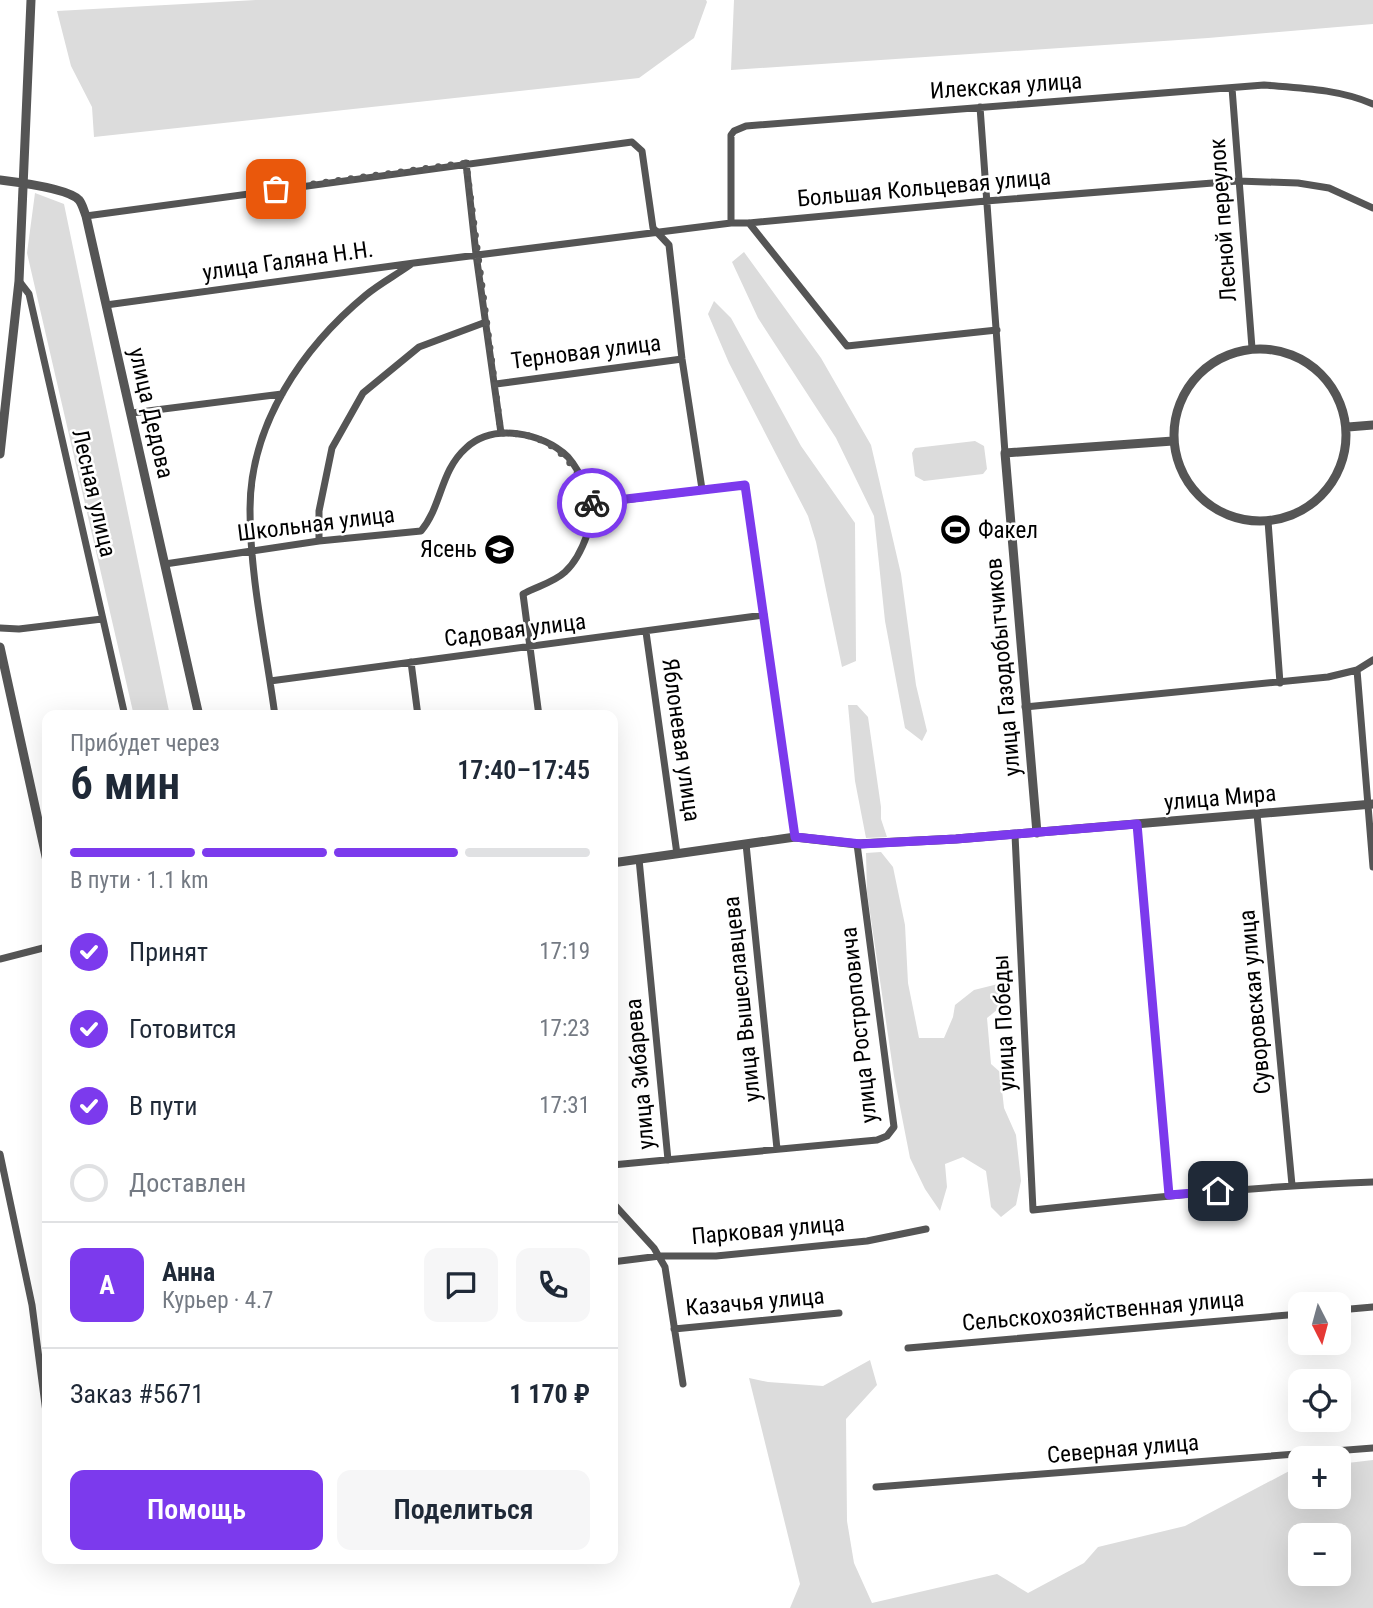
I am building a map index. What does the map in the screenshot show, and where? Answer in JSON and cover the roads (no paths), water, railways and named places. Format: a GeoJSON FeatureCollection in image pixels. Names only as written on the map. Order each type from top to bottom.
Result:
{"type":"FeatureCollection","features":[{"type":"Feature","properties":{"kind":"street"},"geometry":{"type":"LineString","coordinates":[[0,454],[19,281],[31,0]]}},
{"type":"Feature","properties":{"kind":"street","name":"Илекская улица"},"geometry":{"type":"LineString","coordinates":[[730,223],[731,135],[739,128],[1264,85],[1309,88],[1358,97],[1373,104]]}},
{"type":"Feature","properties":{"kind":"street","name":"Лесной переулок"},"geometry":{"type":"LineString","coordinates":[[1232,88],[1252,348]]}},
{"type":"Feature","properties":{"kind":"street","name":"улица Газодобытчиков"},"geometry":{"type":"LineString","coordinates":[[980,107],[1005,453],[1037,832]]}},
{"type":"Feature","properties":{"kind":"street"},"geometry":{"type":"LineString","coordinates":[[0,180],[69,194],[79,200],[86,216],[632,142],[642,151],[650,220],[653,228],[669,245],[682,359],[702,489]]}},
{"type":"Feature","properties":{"kind":"street"},"geometry":{"type":"LineString","coordinates":[[466,163],[501,433],[526,436],[548,443],[567,457],[582,477],[592,504],[590,526],[578,557],[566,571],[551,582],[523,594],[537,710]]}},
{"type":"Feature","properties":{"kind":"street","name":"Большая Кольцевая улица"},"geometry":{"type":"LineString","coordinates":[[476,254],[730,223],[1238,181],[1298,183],[1328,188],[1373,208]]}},
{"type":"Feature","properties":{"kind":"street","name":"улица Дедова"},"geometry":{"type":"LineString","coordinates":[[86,216],[199,710]]}},
{"type":"Feature","properties":{"kind":"street"},"geometry":{"type":"LineString","coordinates":[[749,223],[847,345],[997,330]]}},
{"type":"Feature","properties":{"kind":"street","name":"улица Галяна Н.Н."},"geometry":{"type":"LineString","coordinates":[[106,305],[476,254]]}},
{"type":"Feature","properties":{"kind":"street"},"geometry":{"type":"LineString","coordinates":[[274,710],[253,551],[250,508],[255,465],[266,427],[301,363],[332,326],[367,294],[414,262]]}},
{"type":"Feature","properties":{"kind":"street","name":"Лесная улица"},"geometry":{"type":"LineString","coordinates":[[19,281],[29,294],[124,710]]}},
{"type":"Feature","properties":{"kind":"street"},"geometry":{"type":"LineString","coordinates":[[319,541],[319,511],[332,448],[363,393],[419,348],[486,322]]}},
{"type":"Feature","properties":{"kind":"street"},"geometry":{"type":"LineString","coordinates":[[1252,348],[1280,351],[1303,360],[1323,376],[1338,399],[1348,427],[1342,461],[1331,483],[1308,506],[1288,516],[1268,521],[1231,516],[1202,497],[1185,474],[1173,441],[1176,417],[1195,378],[1212,362],[1252,348]]}},
{"type":"Feature","properties":{"kind":"street","name":"Терновая улица"},"geometry":{"type":"LineString","coordinates":[[496,384],[682,359]]}},
{"type":"Feature","properties":{"kind":"street"},"geometry":{"type":"LineString","coordinates":[[132,413],[282,394]]}},
{"type":"Feature","properties":{"kind":"street"},"geometry":{"type":"LineString","coordinates":[[1348,427],[1373,425]]}},
{"type":"Feature","properties":{"kind":"street","name":"Школьная улица"},"geometry":{"type":"LineString","coordinates":[[165,564],[319,541],[421,531],[430,520],[446,474],[455,459],[481,437],[501,433]]}},
{"type":"Feature","properties":{"kind":"street"},"geometry":{"type":"LineString","coordinates":[[1005,453],[1173,441]]}},
{"type":"Feature","properties":{"kind":"street"},"geometry":{"type":"LineString","coordinates":[[592,504],[745,485],[795,837]]}},
{"type":"Feature","properties":{"kind":"street"},"geometry":{"type":"LineString","coordinates":[[1268,521],[1280,683]]}},
{"type":"Feature","properties":{"kind":"street","name":"Садовая улица"},"geometry":{"type":"LineString","coordinates":[[270,681],[764,615]]}},
{"type":"Feature","properties":{"kind":"street"},"geometry":{"type":"LineString","coordinates":[[0,628],[19,629],[102,619]]}},
{"type":"Feature","properties":{"kind":"street","name":"Яблоневая улица"},"geometry":{"type":"LineString","coordinates":[[646,632],[677,854]]}},
{"type":"Feature","properties":{"kind":"street"},"geometry":{"type":"LineString","coordinates":[[0,647],[42,837]]}},
{"type":"Feature","properties":{"kind":"street"},"geometry":{"type":"LineString","coordinates":[[1025,707],[1328,677],[1357,670],[1373,660]]}},
{"type":"Feature","properties":{"kind":"street"},"geometry":{"type":"LineString","coordinates":[[411,662],[417,710]]}},
{"type":"Feature","properties":{"kind":"street"},"geometry":{"type":"LineString","coordinates":[[1357,670],[1370,804],[1373,867]]}},
{"type":"Feature","properties":{"kind":"street","name":"улица Мира"},"geometry":{"type":"LineString","coordinates":[[618,862],[795,837],[859,844],[1014,835],[1370,804]]}},
{"type":"Feature","properties":{"kind":"street","name":"Суворовская улица"},"geometry":{"type":"LineString","coordinates":[[1256,814],[1292,1185]]}},
{"type":"Feature","properties":{"kind":"street"},"geometry":{"type":"LineString","coordinates":[[1137,824],[1169,1195],[1292,1185],[1373,1182]]}},
{"type":"Feature","properties":{"kind":"street","name":"улица Победы"},"geometry":{"type":"LineString","coordinates":[[1014,835],[1032,1210],[1169,1195]]}},
{"type":"Feature","properties":{"kind":"street","name":"улица Вышеславцева"},"geometry":{"type":"LineString","coordinates":[[746,844],[777,1149]]}},
{"type":"Feature","properties":{"kind":"street","name":"улица Ростроповича"},"geometry":{"type":"LineString","coordinates":[[618,1164],[877,1140],[887,1136],[894,1127],[859,844]]}},
{"type":"Feature","properties":{"kind":"street","name":"улица Зибарева"},"geometry":{"type":"LineString","coordinates":[[639,859],[668,1160]]}},
{"type":"Feature","properties":{"kind":"street"},"geometry":{"type":"LineString","coordinates":[[0,959],[42,948]]}},
{"type":"Feature","properties":{"kind":"street"},"geometry":{"type":"LineString","coordinates":[[0,1154],[25,1271],[42,1386]]}},
{"type":"Feature","properties":{"kind":"street"},"geometry":{"type":"LineString","coordinates":[[618,1209],[660,1256],[665,1267],[683,1384]]}},
{"type":"Feature","properties":{"kind":"street","name":"Парковая улица"},"geometry":{"type":"LineString","coordinates":[[618,1261],[660,1256],[716,1256],[867,1241],[926,1229]]}},
{"type":"Feature","properties":{"kind":"street"},"geometry":{"type":"LineString","coordinates":[[1351,1309],[1373,1307]]}},
{"type":"Feature","properties":{"kind":"street","name":"Казачья улица"},"geometry":{"type":"LineString","coordinates":[[674,1329],[839,1313]]}},
{"type":"Feature","properties":{"kind":"street","name":"Сельскохозяйственная улица"},"geometry":{"type":"LineString","coordinates":[[908,1348],[1288,1315]]}},
{"type":"Feature","properties":{"kind":"street","name":"Северная улица"},"geometry":{"type":"LineString","coordinates":[[876,1487],[1373,1448]]}},
{"type":"Feature","properties":{"kind":"place","name":"Факел"},"geometry":{"type":"Point","coordinates":[955,530]}},
{"type":"Feature","properties":{"kind":"place","name":"Ясень"},"geometry":{"type":"Point","coordinates":[500,549]}}]}
